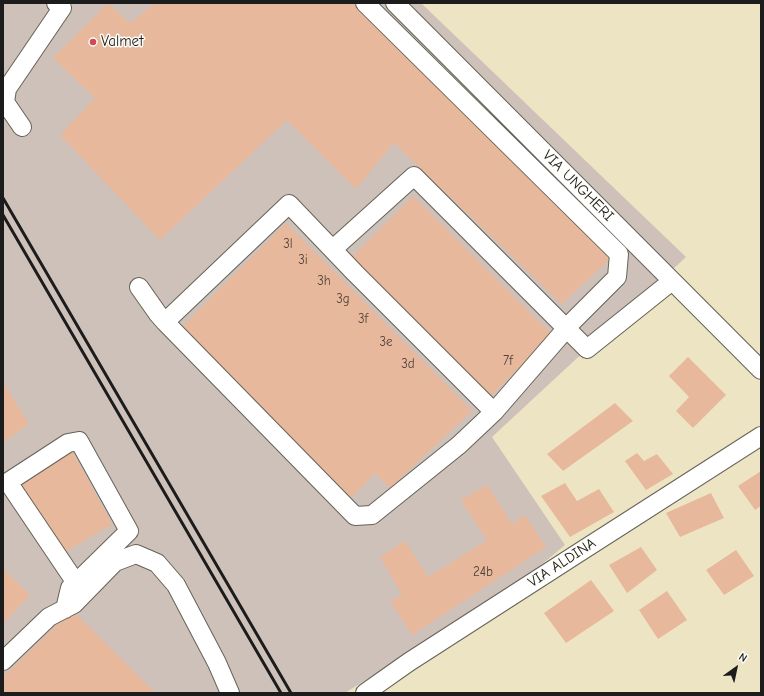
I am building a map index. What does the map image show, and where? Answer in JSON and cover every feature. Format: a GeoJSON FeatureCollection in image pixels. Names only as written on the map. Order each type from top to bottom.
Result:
{"type":"FeatureCollection","features":[{"type":"Feature","properties":{"kind":"street"},"geometry":{"type":"LineString","coordinates":[[139,287],[165,322],[355,516],[372,515],[459,445],[494,412],[567,329],[617,277],[619,254],[365,3]]}},
{"type":"Feature","properties":{"kind":"street","name":"VIA UNGHERI"},"geometry":{"type":"LineString","coordinates":[[395,3],[761,370]]}},
{"type":"Feature","properties":{"kind":"street"},"geometry":{"type":"LineString","coordinates":[[22,127],[5,102],[7,89],[62,5]]}},
{"type":"Feature","properties":{"kind":"street"},"geometry":{"type":"LineString","coordinates":[[332,249],[414,176],[588,349],[672,281]]}},
{"type":"Feature","properties":{"kind":"street"},"geometry":{"type":"LineString","coordinates":[[165,322],[290,204],[332,249],[494,412]]}},
{"type":"Feature","properties":{"kind":"street","name":"VIA ALDINA"},"geometry":{"type":"LineString","coordinates":[[365,693],[583,550],[761,436]]}},
{"type":"Feature","properties":{"kind":"street"},"geometry":{"type":"LineString","coordinates":[[65,609],[70,588],[76,583],[129,531],[79,441],[68,443],[8,482],[76,583]]}},
{"type":"Feature","properties":{"kind":"street"},"geometry":{"type":"LineString","coordinates":[[3,661],[49,617],[74,604],[115,562],[136,554],[157,563],[176,585],[217,663],[230,693]]}},
{"type":"Feature","properties":{"kind":"shaded area"},"geometry":{"type":"Polygon","coordinates":[[[3,3],[421,3],[686,257],[492,437],[565,545],[522,581],[345,693],[3,693],[3,3]]]}},
{"type":"Feature","properties":{"kind":"building"},"geometry":{"type":"Polygon","coordinates":[[[108,3],[130,23],[155,3],[355,3],[612,257],[562,304],[394,143],[356,189],[287,120],[160,240],[60,135],[95,98],[53,58],[108,3]]]}},
{"type":"Feature","properties":{"kind":"building"},"geometry":{"type":"Polygon","coordinates":[[[413,196],[552,334],[489,398],[350,259],[413,196]]]}},
{"type":"Feature","properties":{"kind":"building"},"geometry":{"type":"Polygon","coordinates":[[[286,223],[472,411],[390,488],[375,473],[351,498],[181,328],[286,223]]]}},
{"type":"Feature","properties":{"kind":"building"},"geometry":{"type":"Polygon","coordinates":[[[688,357],[726,395],[693,428],[676,411],[689,397],[669,376],[688,357]]]}},
{"type":"Feature","properties":{"kind":"building"},"geometry":{"type":"Polygon","coordinates":[[[3,382],[29,424],[3,442],[3,382]]]}},
{"type":"Feature","properties":{"kind":"building"},"geometry":{"type":"Polygon","coordinates":[[[615,403],[633,421],[563,471],[547,454],[615,403]]]}},
{"type":"Feature","properties":{"kind":"building"},"geometry":{"type":"Polygon","coordinates":[[[71,449],[112,524],[62,554],[19,480],[71,449]]]}},
{"type":"Feature","properties":{"kind":"building"},"geometry":{"type":"Polygon","coordinates":[[[637,453],[644,461],[657,454],[673,474],[646,490],[625,461],[637,453]]]}},
{"type":"Feature","properties":{"kind":"building"},"geometry":{"type":"Polygon","coordinates":[[[761,471],[761,506],[755,510],[738,486],[761,471]]]}},
{"type":"Feature","properties":{"kind":"building"},"geometry":{"type":"Polygon","coordinates":[[[565,483],[577,501],[599,489],[614,512],[570,537],[541,496],[565,483]]]}},
{"type":"Feature","properties":{"kind":"building"},"geometry":{"type":"Polygon","coordinates":[[[487,485],[512,524],[525,515],[546,547],[412,635],[390,601],[402,595],[380,557],[405,541],[428,577],[487,540],[461,500],[487,485]]]}},
{"type":"Feature","properties":{"kind":"building"},"geometry":{"type":"Polygon","coordinates":[[[711,493],[724,518],[680,537],[666,513],[711,493]]]}},
{"type":"Feature","properties":{"kind":"building"},"geometry":{"type":"Polygon","coordinates":[[[641,547],[657,570],[627,593],[609,565],[641,547]]]}},
{"type":"Feature","properties":{"kind":"building"},"geometry":{"type":"Polygon","coordinates":[[[736,550],[754,576],[724,595],[706,570],[736,550]]]}},
{"type":"Feature","properties":{"kind":"building"},"geometry":{"type":"Polygon","coordinates":[[[3,569],[30,595],[3,624],[3,569]]]}},
{"type":"Feature","properties":{"kind":"building"},"geometry":{"type":"Polygon","coordinates":[[[591,580],[614,611],[566,643],[544,613],[591,580]]]}},
{"type":"Feature","properties":{"kind":"building"},"geometry":{"type":"Polygon","coordinates":[[[667,591],[687,620],[658,639],[639,610],[667,591]]]}},
{"type":"Feature","properties":{"kind":"building"},"geometry":{"type":"Polygon","coordinates":[[[72,610],[155,693],[3,693],[3,677],[72,610]]]}},
{"type":"Feature","properties":{"kind":"railway"},"geometry":{"type":"LineString","coordinates":[[3,198],[291,693]]}},
{"type":"Feature","properties":{"kind":"railway"},"geometry":{"type":"LineString","coordinates":[[3,215],[281,693]]}},
{"type":"Feature","properties":{"kind":"place","name":"Valmet"},"geometry":{"type":"Point","coordinates":[93,42]}}]}
